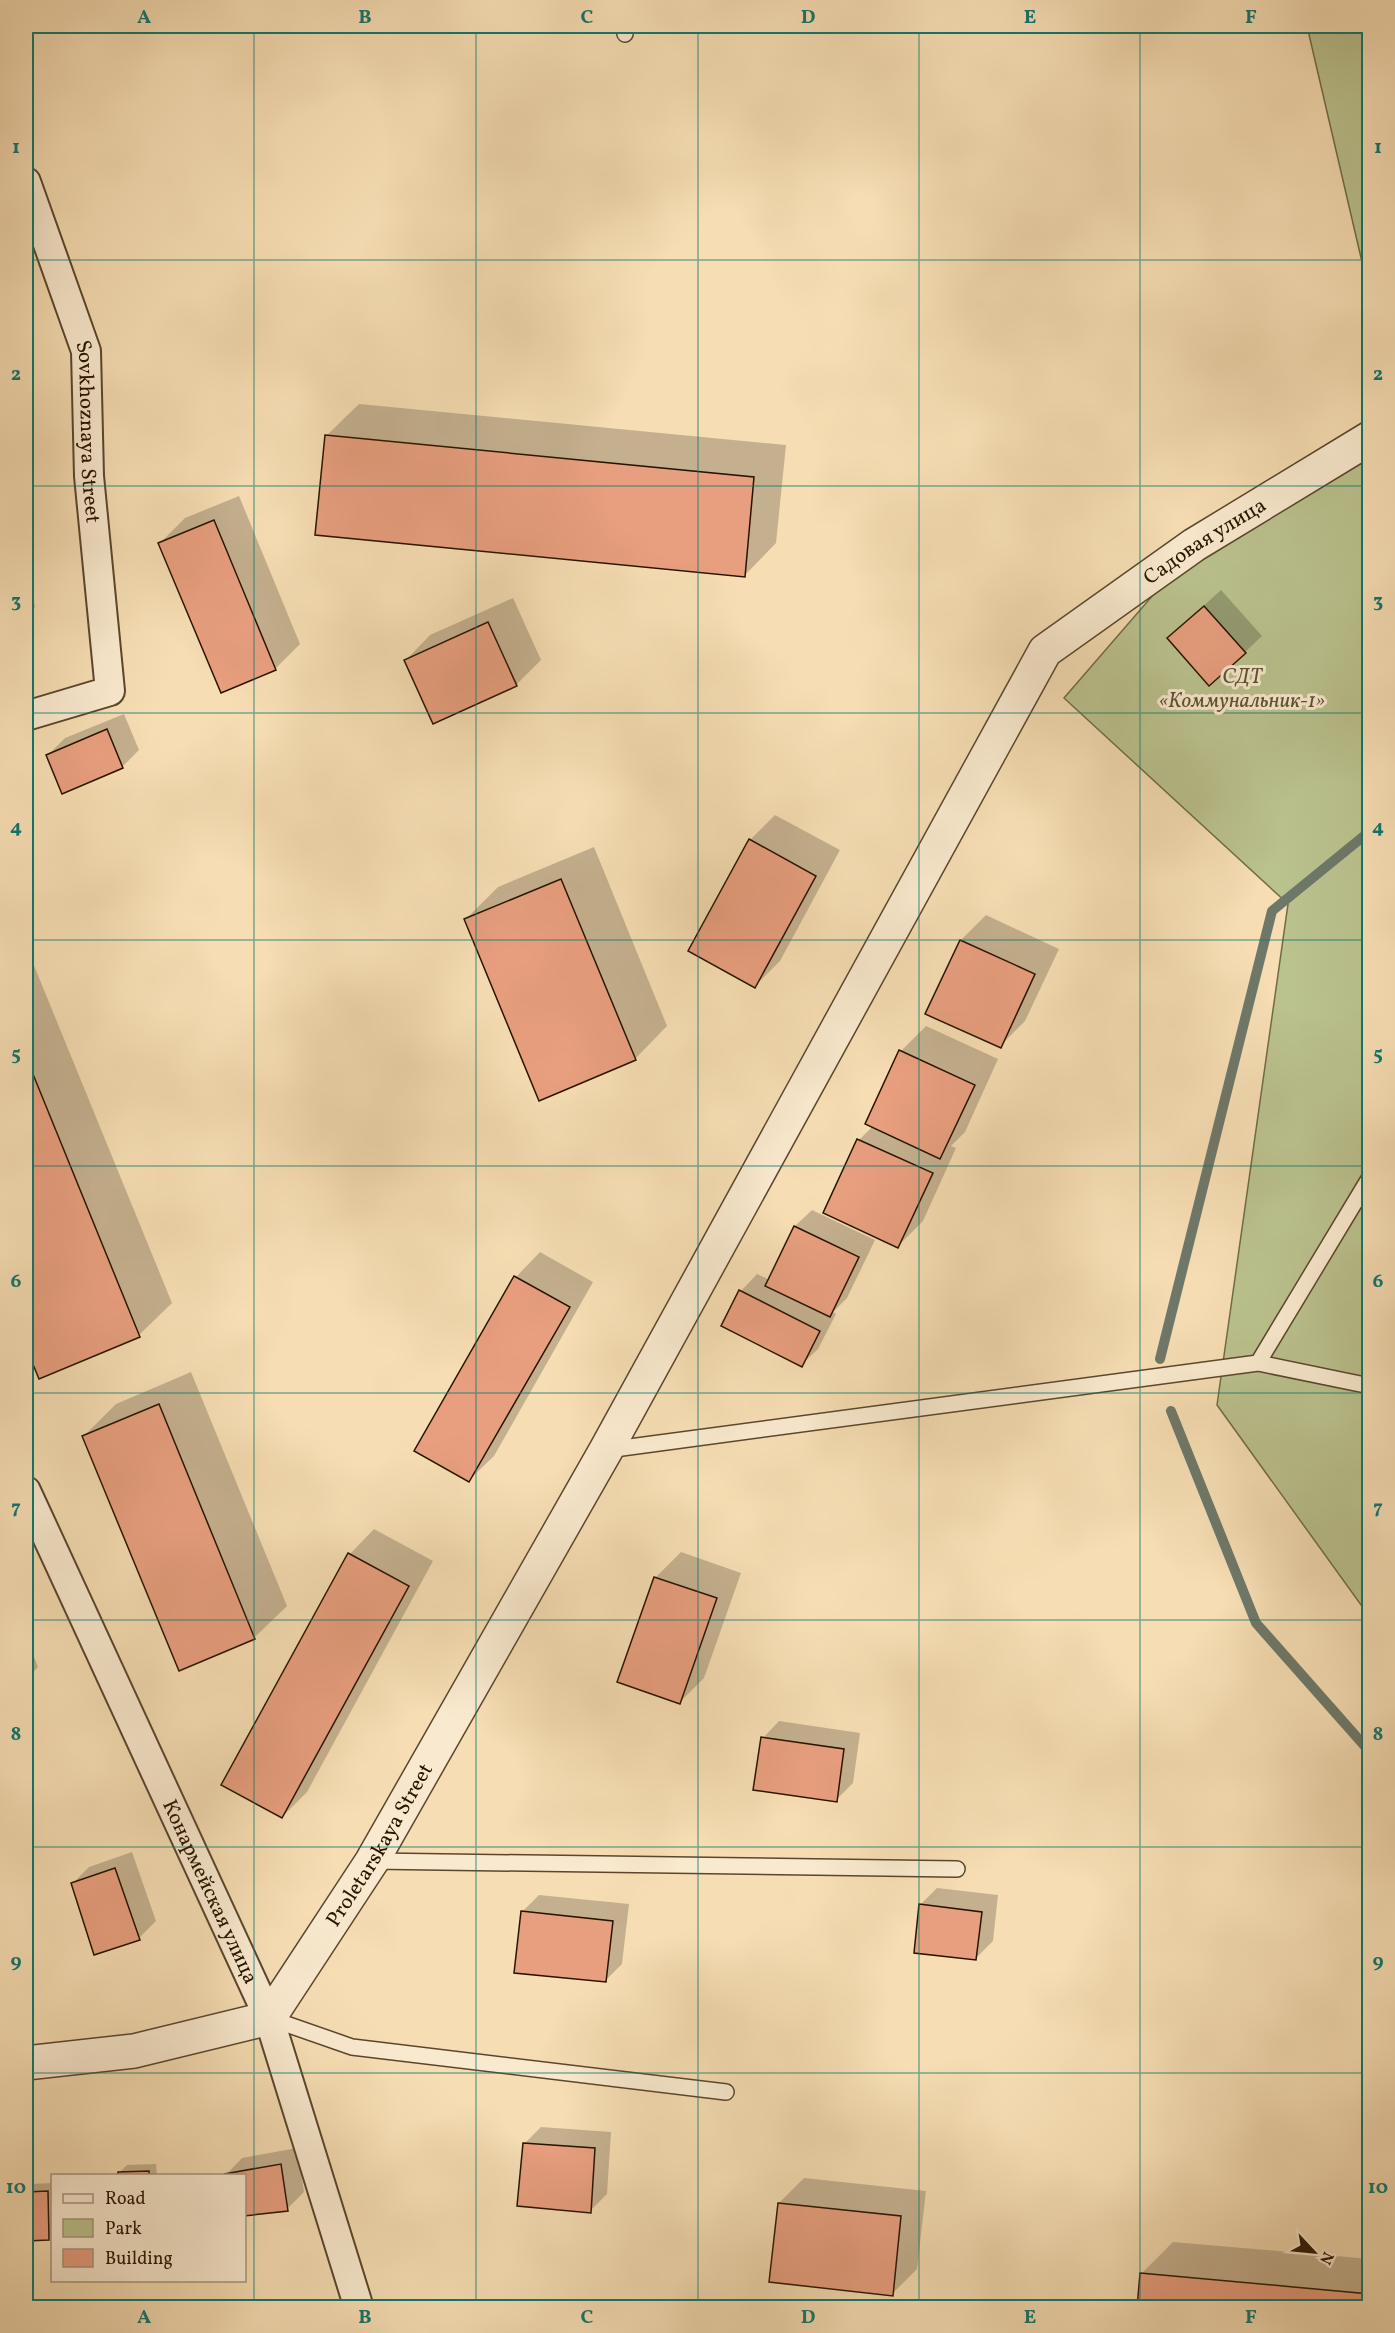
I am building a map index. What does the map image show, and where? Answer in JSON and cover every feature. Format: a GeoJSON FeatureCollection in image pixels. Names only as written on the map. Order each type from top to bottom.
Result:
{"type":"FeatureCollection","features":[{"type":"Feature","properties":{"kind":"street","name":"Sovkhoznaya Street"},"geometry":{"type":"LineString","coordinates":[[26,182],[86,351],[89,477],[110,691],[26,717]]}},
{"type":"Feature","properties":{"kind":"street","name":"Садовая улица"},"geometry":{"type":"LineString","coordinates":[[1045,651],[1194,545],[1370,438]]}},
{"type":"Feature","properties":{"kind":"street","name":"Proletarskaya Street"},"geometry":{"type":"LineString","coordinates":[[269,2018],[372,1861],[606,1450],[1045,651]]}},
{"type":"Feature","properties":{"kind":"street","name":"Конармейская улица"},"geometry":{"type":"LineString","coordinates":[[26,1491],[269,2018],[359,2307]]}},
{"type":"Feature","properties":{"kind":"street"},"geometry":{"type":"LineString","coordinates":[[26,2063],[134,2052],[269,2018]]}},
{"type":"Feature","properties":{"kind":"lane"},"geometry":{"type":"LineString","coordinates":[[1258,1363],[1370,1177]]}},
{"type":"Feature","properties":{"kind":"lane"},"geometry":{"type":"LineString","coordinates":[[606,1450],[1258,1363],[1370,1386]]}},
{"type":"Feature","properties":{"kind":"lane"},"geometry":{"type":"LineString","coordinates":[[372,1861],[957,1869]]}},
{"type":"Feature","properties":{"kind":"lane"},"geometry":{"type":"LineString","coordinates":[[269,2018],[352,2047],[726,2092]]}},
{"type":"Feature","properties":{"kind":"green space"},"geometry":{"type":"Polygon","coordinates":[[[1307,26],[1369,26],[1369,292],[1307,26]]]}},
{"type":"Feature","properties":{"kind":"green space","name":"СДТ «Коммунальник-1»"},"geometry":{"type":"Polygon","coordinates":[[[1369,456],[1369,1616],[1217,1405],[1288,904],[1064,698],[1166,580],[1369,456]]]}},
{"type":"Feature","properties":{"kind":"building"},"geometry":{"type":"Polygon","coordinates":[[[325,435],[754,477],[745,577],[315,535],[325,435]]]}},
{"type":"Feature","properties":{"kind":"building"},"geometry":{"type":"Polygon","coordinates":[[[214,520],[276,670],[221,693],[158,543],[214,520]]]}},
{"type":"Feature","properties":{"kind":"building"},"geometry":{"type":"Polygon","coordinates":[[[1204,606],[1246,653],[1209,686],[1167,638],[1204,606]]]}},
{"type":"Feature","properties":{"kind":"building"},"geometry":{"type":"Polygon","coordinates":[[[488,622],[517,686],[433,724],[404,660],[488,622]]]}},
{"type":"Feature","properties":{"kind":"building"},"geometry":{"type":"Polygon","coordinates":[[[107,729],[123,768],[62,794],[46,755],[107,729]]]}},
{"type":"Feature","properties":{"kind":"building"},"geometry":{"type":"Polygon","coordinates":[[[749,839],[816,876],[755,988],[688,951],[749,839]]]}},
{"type":"Feature","properties":{"kind":"building"},"geometry":{"type":"Polygon","coordinates":[[[561,879],[636,1060],[539,1101],[464,919],[561,879]]]}},
{"type":"Feature","properties":{"kind":"building"},"geometry":{"type":"Polygon","coordinates":[[[960,940],[1035,974],[1001,1048],[925,1014],[960,940]]]}},
{"type":"Feature","properties":{"kind":"building"},"geometry":{"type":"Polygon","coordinates":[[[899,1050],[975,1085],[940,1159],[865,1124],[899,1050]]]}},
{"type":"Feature","properties":{"kind":"building"},"geometry":{"type":"Polygon","coordinates":[[[26,1057],[140,1337],[39,1379],[26,1347],[26,1057]]]}},
{"type":"Feature","properties":{"kind":"building"},"geometry":{"type":"Polygon","coordinates":[[[857,1139],[933,1173],[898,1248],[823,1213],[857,1139]]]}},
{"type":"Feature","properties":{"kind":"building"},"geometry":{"type":"Polygon","coordinates":[[[794,1226],[859,1257],[830,1317],[765,1286],[794,1226]]]}},
{"type":"Feature","properties":{"kind":"building"},"geometry":{"type":"Polygon","coordinates":[[[514,1276],[570,1307],[469,1482],[414,1451],[514,1276]]]}},
{"type":"Feature","properties":{"kind":"building"},"geometry":{"type":"Polygon","coordinates":[[[739,1290],[820,1331],[802,1367],[721,1326],[739,1290]]]}},
{"type":"Feature","properties":{"kind":"building"},"geometry":{"type":"Polygon","coordinates":[[[159,1404],[255,1639],[179,1671],[82,1436],[159,1404]]]}},
{"type":"Feature","properties":{"kind":"building"},"geometry":{"type":"Polygon","coordinates":[[[348,1553],[409,1586],[282,1818],[221,1785],[348,1553]]]}},
{"type":"Feature","properties":{"kind":"building"},"geometry":{"type":"Polygon","coordinates":[[[654,1577],[717,1598],[680,1704],[617,1682],[654,1577]]]}},
{"type":"Feature","properties":{"kind":"building"},"geometry":{"type":"Polygon","coordinates":[[[761,1737],[844,1749],[837,1802],[753,1790],[761,1737]]]}},
{"type":"Feature","properties":{"kind":"building"},"geometry":{"type":"Polygon","coordinates":[[[115,1868],[140,1940],[94,1955],[71,1883],[115,1868]]]}},
{"type":"Feature","properties":{"kind":"building"},"geometry":{"type":"Polygon","coordinates":[[[919,1904],[982,1912],[976,1960],[914,1953],[919,1904]]]}},
{"type":"Feature","properties":{"kind":"building"},"geometry":{"type":"Polygon","coordinates":[[[521,1911],[613,1921],[606,1982],[514,1973],[521,1911]]]}},
{"type":"Feature","properties":{"kind":"building"},"geometry":{"type":"Polygon","coordinates":[[[523,2143],[595,2148],[591,2213],[517,2206],[523,2143]]]}},
{"type":"Feature","properties":{"kind":"building"},"geometry":{"type":"Polygon","coordinates":[[[281,2164],[288,2211],[246,2216],[246,2174],[224,2174],[281,2164]]]}},
{"type":"Feature","properties":{"kind":"building"},"geometry":{"type":"Polygon","coordinates":[[[149,2171],[149,2174],[118,2174],[118,2172],[149,2171]]]}},
{"type":"Feature","properties":{"kind":"building"},"geometry":{"type":"Polygon","coordinates":[[[48,2191],[49,2240],[26,2241],[26,2192],[48,2191]]]}},
{"type":"Feature","properties":{"kind":"building"},"geometry":{"type":"Polygon","coordinates":[[[778,2203],[901,2216],[893,2296],[769,2282],[778,2203]]]}},
{"type":"Feature","properties":{"kind":"building"},"geometry":{"type":"Polygon","coordinates":[[[1140,2273],[1370,2294],[1370,2308],[1137,2308],[1140,2273]]]}},
{"type":"Feature","properties":{"kind":"waterway"},"geometry":{"type":"LineString","coordinates":[[1160,1359],[1272,911],[1370,831]]}},
{"type":"Feature","properties":{"kind":"waterway"},"geometry":{"type":"LineString","coordinates":[[1171,1411],[1256,1623],[1370,1752]]}}]}
